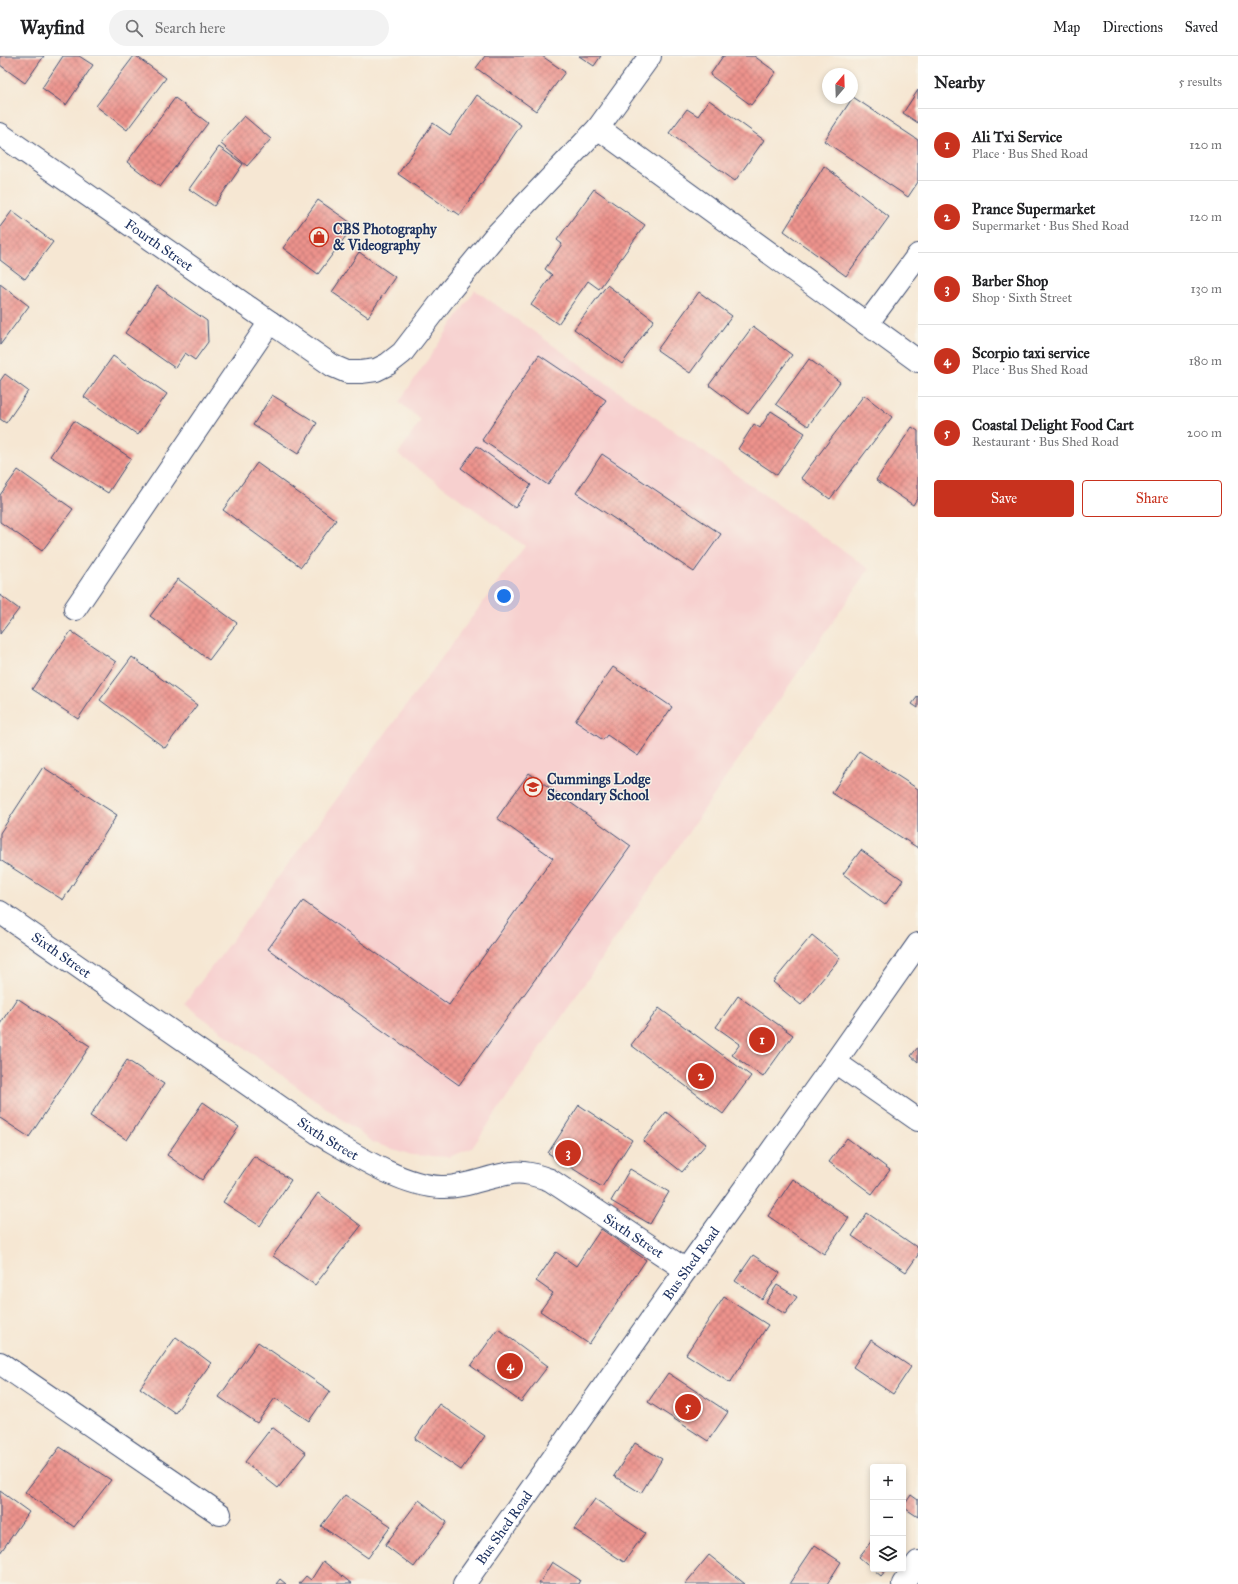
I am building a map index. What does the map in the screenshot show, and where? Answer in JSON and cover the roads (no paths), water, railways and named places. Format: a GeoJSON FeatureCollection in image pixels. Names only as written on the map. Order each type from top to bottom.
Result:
{"type":"FeatureCollection","features":[{"type":"Feature","properties":{"kind":"street","name":"Fourth Street"},"geometry":{"type":"LineString","coordinates":[[2,140],[333,366],[348,372],[361,372],[376,370],[388,364],[402,353],[448,292],[495,236],[598,128],[650,56]]}},
{"type":"Feature","properties":{"kind":"street"},"geometry":{"type":"LineString","coordinates":[[598,128],[918,361]]}},
{"type":"Feature","properties":{"kind":"street"},"geometry":{"type":"LineString","coordinates":[[867,324],[918,255]]}},
{"type":"Feature","properties":{"kind":"street"},"geometry":{"type":"LineString","coordinates":[[74,609],[270,322]]}},
{"type":"Feature","properties":{"kind":"street","name":"Sixth Street"},"geometry":{"type":"LineString","coordinates":[[0,912],[319,1134],[362,1158],[401,1178],[418,1184],[441,1187],[476,1182],[512,1173],[524,1173],[550,1180],[686,1270]]}},
{"type":"Feature","properties":{"kind":"street","name":"Bus Shed Road"},"geometry":{"type":"LineString","coordinates":[[464,1584],[686,1270],[836,1062],[918,944]]}},
{"type":"Feature","properties":{"kind":"street"},"geometry":{"type":"LineString","coordinates":[[836,1062],[918,1120]]}},
{"type":"Feature","properties":{"kind":"street"},"geometry":{"type":"LineString","coordinates":[[0,1363],[220,1514]]}},
{"type":"Feature","properties":{"kind":"street"},"geometry":{"type":"LineString","coordinates":[[903,1584],[918,1562]]}},
{"type":"Feature","properties":{"kind":"place","name":"CBS Photography & Videography"},"geometry":{"type":"Point","coordinates":[319,237]}},
{"type":"Feature","properties":{"kind":"place","name":"Cummings Lodge Secondary School"},"geometry":{"type":"Point","coordinates":[533,787]}},
{"type":"Feature","properties":{"kind":"place","name":"Ali Txi Service"},"geometry":{"type":"Point","coordinates":[762,1040]}},
{"type":"Feature","properties":{"kind":"place","name":"Prance Supermarket"},"geometry":{"type":"Point","coordinates":[701,1076]}},
{"type":"Feature","properties":{"kind":"place","name":"Barber Shop"},"geometry":{"type":"Point","coordinates":[568,1153]}},
{"type":"Feature","properties":{"kind":"place","name":"Scorpio taxi service"},"geometry":{"type":"Point","coordinates":[510,1366]}},
{"type":"Feature","properties":{"kind":"place","name":"Coastal Delight Food Cart"},"geometry":{"type":"Point","coordinates":[688,1407]}}]}
